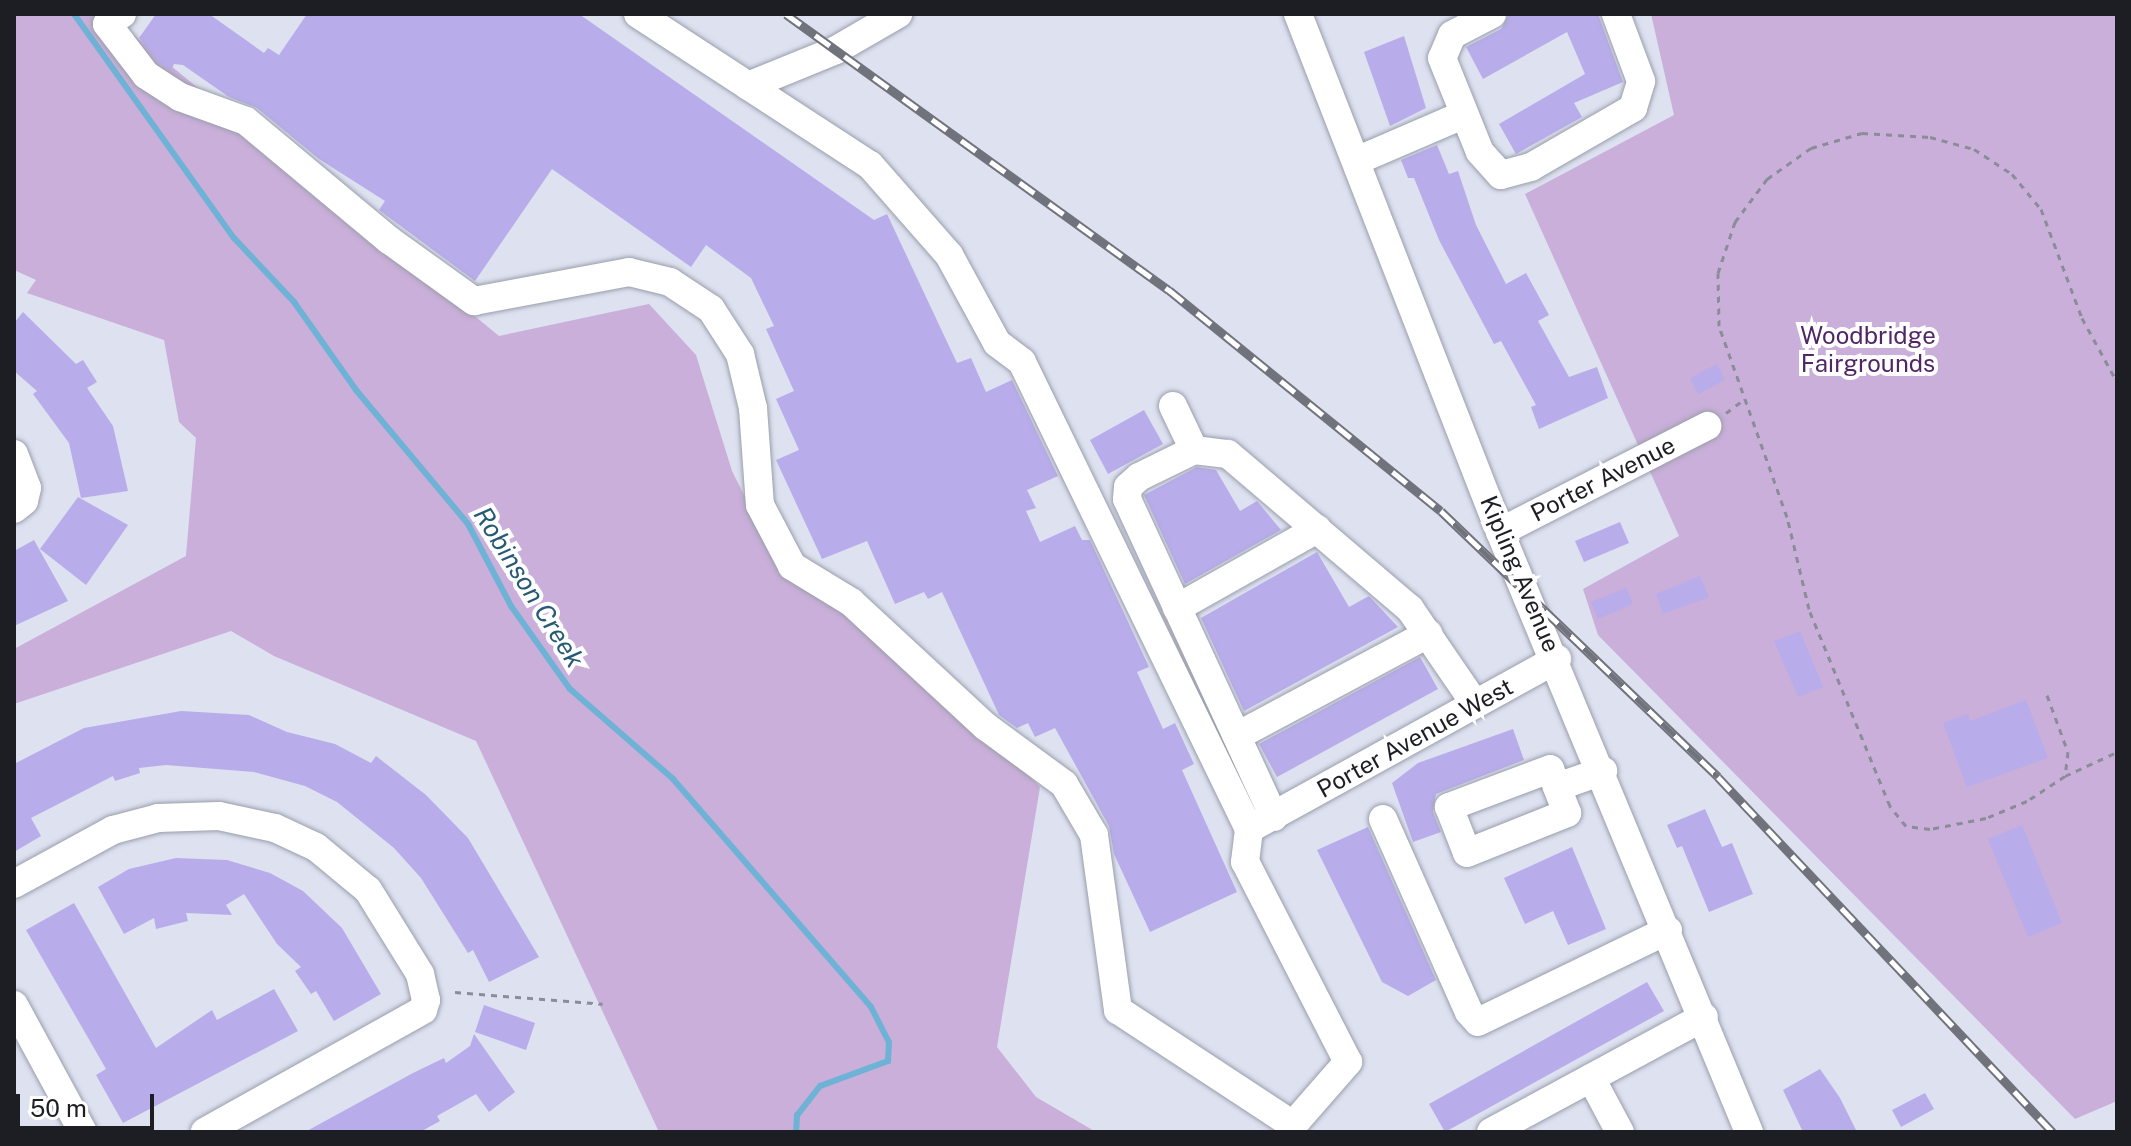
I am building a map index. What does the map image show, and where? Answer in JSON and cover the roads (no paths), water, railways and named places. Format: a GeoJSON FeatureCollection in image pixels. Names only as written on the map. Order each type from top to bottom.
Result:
{"type":"FeatureCollection","features":[{"type":"Feature","properties":{"kind":"street"},"geometry":{"type":"LineString","coordinates":[[122,14],[107,24],[146,75],[180,97],[246,121],[389,240],[474,301],[629,272],[670,282],[711,309],[740,354],[753,408],[760,505],[792,566],[851,602],[985,726],[1064,784],[1094,835],[1118,1010],[1293,1125],[1348,1062],[1245,862],[1262,823],[1237,736],[1127,499],[1128,487],[1139,477],[1194,450],[1228,454],[1410,609],[1475,704]]}},
{"type":"Feature","properties":{"kind":"street"},"geometry":{"type":"LineString","coordinates":[[638,14],[870,165],[949,255],[997,343],[1022,362],[1262,823]]}},
{"type":"Feature","properties":{"kind":"street"},"geometry":{"type":"LineString","coordinates":[[748,86],[836,50],[898,14]]}},
{"type":"Feature","properties":{"kind":"street","name":"Kipling Avenue"},"geometry":{"type":"LineString","coordinates":[[1298,14],[1500,532],[1557,659],[1749,1132]]}},
{"type":"Feature","properties":{"kind":"street"},"geometry":{"type":"LineString","coordinates":[[1492,14],[1452,35],[1444,46],[1445,75],[1480,152],[1501,175],[1531,167],[1620,118],[1639,98],[1641,81],[1616,14]]}},
{"type":"Feature","properties":{"kind":"street"},"geometry":{"type":"LineString","coordinates":[[1356,161],[1463,115]]}},
{"type":"Feature","properties":{"kind":"street"},"geometry":{"type":"LineString","coordinates":[[1173,406],[1194,450]]}},
{"type":"Feature","properties":{"kind":"street","name":"Porter Avenue"},"geometry":{"type":"LineString","coordinates":[[1500,532],[1707,426]]}},
{"type":"Feature","properties":{"kind":"street"},"geometry":{"type":"LineString","coordinates":[[14,454],[27,488],[24,501],[14,509]]}},
{"type":"Feature","properties":{"kind":"street"},"geometry":{"type":"LineString","coordinates":[[1177,608],[1317,529]]}},
{"type":"Feature","properties":{"kind":"street"},"geometry":{"type":"LineString","coordinates":[[1237,736],[1428,634]]}},
{"type":"Feature","properties":{"kind":"street","name":"Porter Avenue West"},"geometry":{"type":"LineString","coordinates":[[1262,823],[1557,659]]}},
{"type":"Feature","properties":{"kind":"street"},"geometry":{"type":"LineString","coordinates":[[1557,787],[1603,771]]}},
{"type":"Feature","properties":{"kind":"street"},"geometry":{"type":"LineString","coordinates":[[14,884],[113,830],[158,818],[219,816],[275,828],[316,847],[368,890],[420,974],[426,1000],[423,1010],[205,1132]]}},
{"type":"Feature","properties":{"kind":"street"},"geometry":{"type":"LineString","coordinates":[[1383,819],[1469,1012],[1478,1022],[1668,930]]}},
{"type":"Feature","properties":{"kind":"street"},"geometry":{"type":"LineString","coordinates":[[14,1005],[83,1132]]}},
{"type":"Feature","properties":{"kind":"street"},"geometry":{"type":"LineString","coordinates":[[1491,1132],[1704,1017]]}},
{"type":"Feature","properties":{"kind":"street"},"geometry":{"type":"LineString","coordinates":[[1591,1078],[1620,1132]]}},
{"type":"Feature","properties":{"kind":"waterway","name":"Robinson Creek"},"geometry":{"type":"LineString","coordinates":[[74,14],[234,238],[294,302],[356,390],[468,524],[511,606],[570,689],[673,779],[871,1007],[889,1042],[888,1061],[820,1086],[797,1115],[796,1132]]}},
{"type":"Feature","properties":{"kind":"railway"},"geometry":{"type":"LineString","coordinates":[[786,14],[1169,290],[1441,511],[1718,777],[2053,1132]]}},
{"type":"Feature","properties":{"kind":"park label","name":"Woodbridge Fairgrounds"},"geometry":{"type":"Point","coordinates":[1868,350]}}]}
